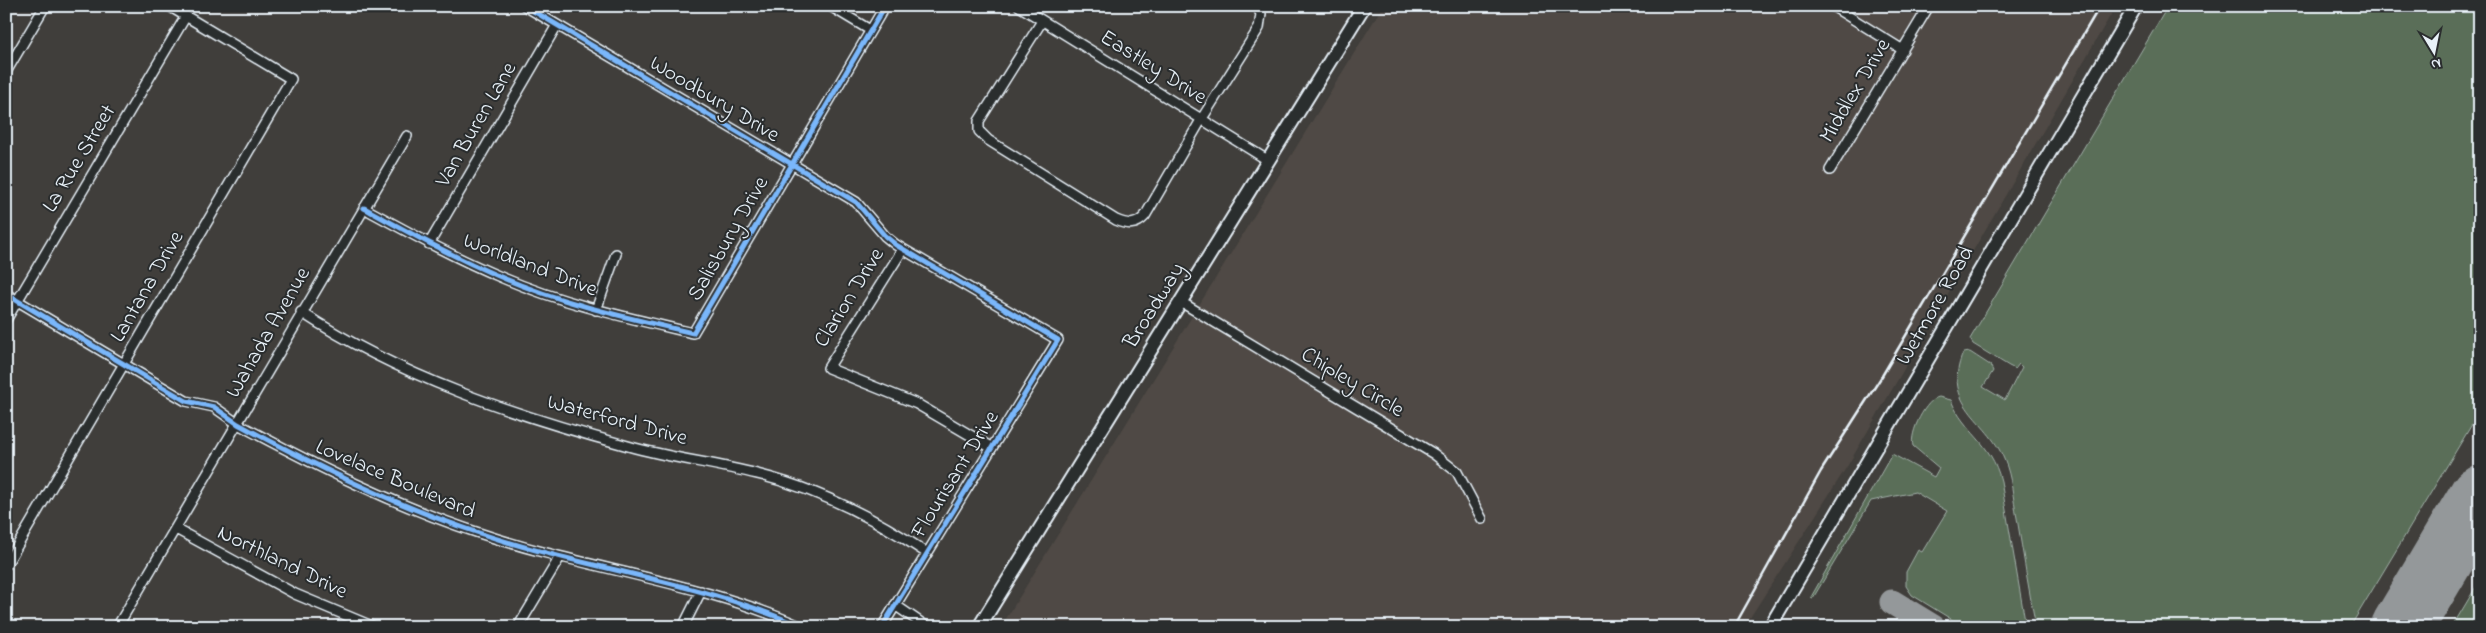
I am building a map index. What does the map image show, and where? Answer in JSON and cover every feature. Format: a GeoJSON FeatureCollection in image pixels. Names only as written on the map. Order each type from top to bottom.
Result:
{"type":"FeatureCollection","features":[{"type":"Feature","properties":{"kind":"main road","name":"Broadway"},"geometry":{"type":"LineString","coordinates":[[979,627],[1364,6]]}},
{"type":"Feature","properties":{"kind":"main road","name":"Wetmore Road"},"geometry":{"type":"LineString","coordinates":[[1770,627],[2136,6]]}},
{"type":"Feature","properties":{"kind":"street"},"geometry":{"type":"LineString","coordinates":[[6,72],[45,6]]}},
{"type":"Feature","properties":{"kind":"street"},"geometry":{"type":"LineString","coordinates":[[169,6],[186,16]]}},
{"type":"Feature","properties":{"kind":"street","name":"Woodbury Drive"},"geometry":{"type":"LineString","coordinates":[[525,6],[856,202],[885,236],[903,249],[1058,340]]}},
{"type":"Feature","properties":{"kind":"street"},"geometry":{"type":"LineString","coordinates":[[830,6],[870,30]]}},
{"type":"Feature","properties":{"kind":"street","name":"Salisbury Drive"},"geometry":{"type":"LineString","coordinates":[[693,333],[870,30],[886,6]]}},
{"type":"Feature","properties":{"kind":"street","name":"Eastley Drive"},"geometry":{"type":"LineString","coordinates":[[1019,6],[1269,162]]}},
{"type":"Feature","properties":{"kind":"street"},"geometry":{"type":"LineString","coordinates":[[1042,21],[980,121],[979,131],[988,140],[1092,205],[1125,223],[1139,222],[1145,216],[1201,120],[1259,28],[1261,14],[1258,6]]}},
{"type":"Feature","properties":{"kind":"street"},"geometry":{"type":"LineString","coordinates":[[1832,6],[1903,50]]}},
{"type":"Feature","properties":{"kind":"street","name":"Middlex Drive"},"geometry":{"type":"LineString","coordinates":[[1830,170],[1929,6]]}},
{"type":"Feature","properties":{"kind":"street","name":"Lantana Drive"},"geometry":{"type":"LineString","coordinates":[[6,565],[291,79],[186,16]]}},
{"type":"Feature","properties":{"kind":"street","name":"La Rue Street"},"geometry":{"type":"LineString","coordinates":[[6,320],[186,16]]}},
{"type":"Feature","properties":{"kind":"street","name":"Van Buren Lane"},"geometry":{"type":"LineString","coordinates":[[429,244],[557,25]]}},
{"type":"Feature","properties":{"kind":"street","name":"Wahada Avenue"},"geometry":{"type":"LineString","coordinates":[[117,627],[238,424],[301,312],[407,136]]}},
{"type":"Feature","properties":{"kind":"street","name":"Worldland Drive"},"geometry":{"type":"LineString","coordinates":[[364,208],[429,244],[505,279],[596,310],[693,333]]}},
{"type":"Feature","properties":{"kind":"street","name":"Clarion Drive"},"geometry":{"type":"LineString","coordinates":[[903,249],[828,368],[917,404],[992,448]]}},
{"type":"Feature","properties":{"kind":"street"},"geometry":{"type":"LineString","coordinates":[[596,310],[616,254]]}},
{"type":"Feature","properties":{"kind":"street","name":"Lovelace Boulevard"},"geometry":{"type":"LineString","coordinates":[[6,294],[186,401],[214,407],[238,424],[363,489],[479,533],[560,557],[701,591],[802,627]]}},
{"type":"Feature","properties":{"kind":"street","name":"Chipley Circle"},"geometry":{"type":"LineString","coordinates":[[1181,302],[1434,454],[1457,472],[1482,519]]}},
{"type":"Feature","properties":{"kind":"street","name":"Waterford Drive"},"geometry":{"type":"LineString","coordinates":[[301,312],[326,328],[431,381],[512,412],[630,447],[758,474],[820,494],[872,520],[927,553]]}},
{"type":"Feature","properties":{"kind":"street","name":"Flourisant Drive"},"geometry":{"type":"LineString","coordinates":[[882,627],[1058,340]]}},
{"type":"Feature","properties":{"kind":"street","name":"Northland Drive"},"geometry":{"type":"LineString","coordinates":[[176,529],[296,594],[374,627]]}},
{"type":"Feature","properties":{"kind":"street"},"geometry":{"type":"LineString","coordinates":[[518,627],[560,557]]}},
{"type":"Feature","properties":{"kind":"street"},"geometry":{"type":"LineString","coordinates":[[682,627],[701,591]]}},
{"type":"Feature","properties":{"kind":"street"},"geometry":{"type":"LineString","coordinates":[[895,606],[927,627]]}},
{"type":"Feature","properties":{"kind":"shaded area"},"geometry":{"type":"Polygon","coordinates":[[[1383,6],[2116,6],[1848,465],[1744,627],[1001,627],[1383,6]]]}},
{"type":"Feature","properties":{"kind":"green space"},"geometry":{"type":"Polygon","coordinates":[[[2168,6],[2480,6],[2480,411],[2350,627],[2036,627],[2007,466],[1996,445],[1969,411],[1962,399],[1958,386],[1958,371],[1963,353],[1970,352],[1990,365],[1993,371],[1983,387],[2005,400],[2022,367],[2019,364],[2015,369],[2009,366],[1973,344],[1970,339],[2168,6]]]}},
{"type":"Feature","properties":{"kind":"green space"},"geometry":{"type":"Polygon","coordinates":[[[1939,397],[1951,400],[1956,411],[1984,446],[1997,467],[2026,627],[1964,627],[1912,595],[1906,586],[1906,572],[1918,550],[1922,552],[1947,511],[1915,492],[1871,501],[1813,598],[1811,597],[1892,454],[1934,477],[1939,468],[1913,446],[1912,440],[1916,425],[1924,410],[1934,399],[1939,397]]]}},
{"type":"Feature","properties":{"kind":"green space"},"geometry":{"type":"Polygon","coordinates":[[[2480,580],[2480,627],[2452,627],[2480,580]]]}},
{"type":"Feature","properties":{"kind":"taxiway"},"geometry":{"type":"LineString","coordinates":[[2443,558],[2460,536],[2480,521]]}},
{"type":"Feature","properties":{"kind":"taxiway"},"geometry":{"type":"LineString","coordinates":[[1892,602],[1933,627]]}},
{"type":"Feature","properties":{"kind":"runway"},"geometry":{"type":"LineString","coordinates":[[2402,627],[2480,496]]}},
{"type":"Feature","properties":{"kind":"railway"},"geometry":{"type":"LineString","coordinates":[[1734,627],[1821,471],[1882,376],[2100,6]]}},
{"type":"Feature","properties":{"kind":"cycle path"},"geometry":{"type":"LineString","coordinates":[[525,6],[856,202],[885,236],[896,245],[1058,340],[882,627]]}},
{"type":"Feature","properties":{"kind":"cycle path"},"geometry":{"type":"LineString","coordinates":[[364,208],[450,254],[526,287],[597,310],[693,333],[885,6]]}},
{"type":"Feature","properties":{"kind":"cycle path"},"geometry":{"type":"LineString","coordinates":[[6,294],[186,401],[214,407],[238,424],[297,455],[356,484],[416,510],[479,533],[519,545],[723,598],[763,611],[802,627]]}}]}
